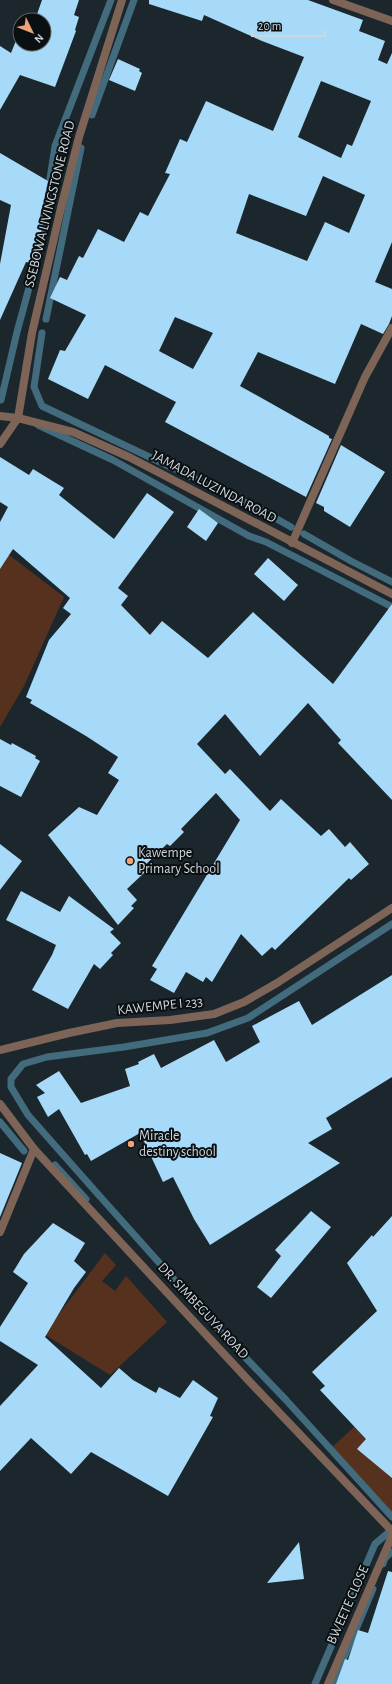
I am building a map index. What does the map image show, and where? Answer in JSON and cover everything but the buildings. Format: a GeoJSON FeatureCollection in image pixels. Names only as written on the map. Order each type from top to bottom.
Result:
{"type":"FeatureCollection","features":[{"type":"Feature","properties":{"kind":"street","name":"SSEBOWA LIVINGSTONE ROAD"},"geometry":{"type":"LineString","coordinates":[[18,418],[32,333],[61,208],[79,137],[122,0]]}},
{"type":"Feature","properties":{"kind":"street"},"geometry":{"type":"LineString","coordinates":[[333,0],[392,21]]}},
{"type":"Feature","properties":{"kind":"street"},"geometry":{"type":"LineString","coordinates":[[292,543],[365,377],[392,328]]}},
{"type":"Feature","properties":{"kind":"street","name":"JAMADA LUZINDA ROAD"},"geometry":{"type":"LineString","coordinates":[[0,416],[18,418],[73,432],[129,457],[392,594]]}},
{"type":"Feature","properties":{"kind":"street"},"geometry":{"type":"LineString","coordinates":[[0,444],[18,418]]}},
{"type":"Feature","properties":{"kind":"street","name":"KAWEMPE I 233"},"geometry":{"type":"LineString","coordinates":[[0,1050],[61,1034],[117,1023],[170,1020],[214,1014],[244,1002],[277,983],[392,908]]}},
{"type":"Feature","properties":{"kind":"street","name":"DR. SIMBEGUYA ROAD"},"geometry":{"type":"LineString","coordinates":[[0,1104],[34,1149],[249,1381],[392,1531]]}},
{"type":"Feature","properties":{"kind":"street"},"geometry":{"type":"LineString","coordinates":[[0,1232],[34,1149]]}},
{"type":"Feature","properties":{"kind":"street","name":"BWEETE CLOSE"},"geometry":{"type":"LineString","coordinates":[[328,1684],[392,1536]]}},
{"type":"Feature","properties":{"kind":"shaded area"},"geometry":{"type":"Polygon","coordinates":[[[0,548],[64,597],[24,686],[0,727],[0,548]]]}},
{"type":"Feature","properties":{"kind":"shaded area"},"geometry":{"type":"Polygon","coordinates":[[[105,1253],[116,1265],[102,1281],[115,1291],[126,1276],[167,1322],[110,1375],[44,1334],[105,1253]]]}},
{"type":"Feature","properties":{"kind":"shaded area"},"geometry":{"type":"Polygon","coordinates":[[[392,1337],[392,1515],[330,1449],[375,1408],[392,1337]]]}},
{"type":"Feature","properties":{"kind":"waterway"},"geometry":{"type":"LineString","coordinates":[[1,400],[17,332],[39,251],[55,146],[111,0]]}},
{"type":"Feature","properties":{"kind":"waterway"},"geometry":{"type":"LineString","coordinates":[[92,115],[134,0]]}},
{"type":"Feature","properties":{"kind":"waterway"},"geometry":{"type":"LineString","coordinates":[[46,319],[81,148]]}},
{"type":"Feature","properties":{"kind":"waterway"},"geometry":{"type":"LineString","coordinates":[[42,333],[34,387],[42,406],[261,510],[291,527]]}},
{"type":"Feature","properties":{"kind":"waterway"},"geometry":{"type":"LineString","coordinates":[[38,425],[113,460],[249,536],[266,542],[392,607]]}},
{"type":"Feature","properties":{"kind":"waterway"},"geometry":{"type":"LineString","coordinates":[[304,534],[392,582]]}},
{"type":"Feature","properties":{"kind":"waterway"},"geometry":{"type":"LineString","coordinates":[[392,924],[248,1018],[207,1033],[124,1047],[47,1057],[23,1064],[11,1079],[11,1087],[28,1115],[222,1333],[286,1400],[392,1517]]}},
{"type":"Feature","properties":{"kind":"waterway"},"geometry":{"type":"LineString","coordinates":[[0,1122],[24,1151]]}},
{"type":"Feature","properties":{"kind":"waterway"},"geometry":{"type":"LineString","coordinates":[[55,1165],[86,1199]]}},
{"type":"Feature","properties":{"kind":"waterway"},"geometry":{"type":"LineString","coordinates":[[315,1684],[375,1544],[389,1532]]}},
{"type":"Feature","properties":{"kind":"waterway"},"geometry":{"type":"LineString","coordinates":[[383,1564],[385,1558],[392,1552]]}},
{"type":"Feature","properties":{"kind":"waterway"},"geometry":{"type":"LineString","coordinates":[[333,1684],[373,1589]]}},
{"type":"Feature","properties":{"kind":"place","name":"Kawempe Primary School"},"geometry":{"type":"Point","coordinates":[130,861]}},
{"type":"Feature","properties":{"kind":"place","name":"Miracle destiny school"},"geometry":{"type":"Point","coordinates":[131,1144]}}]}
